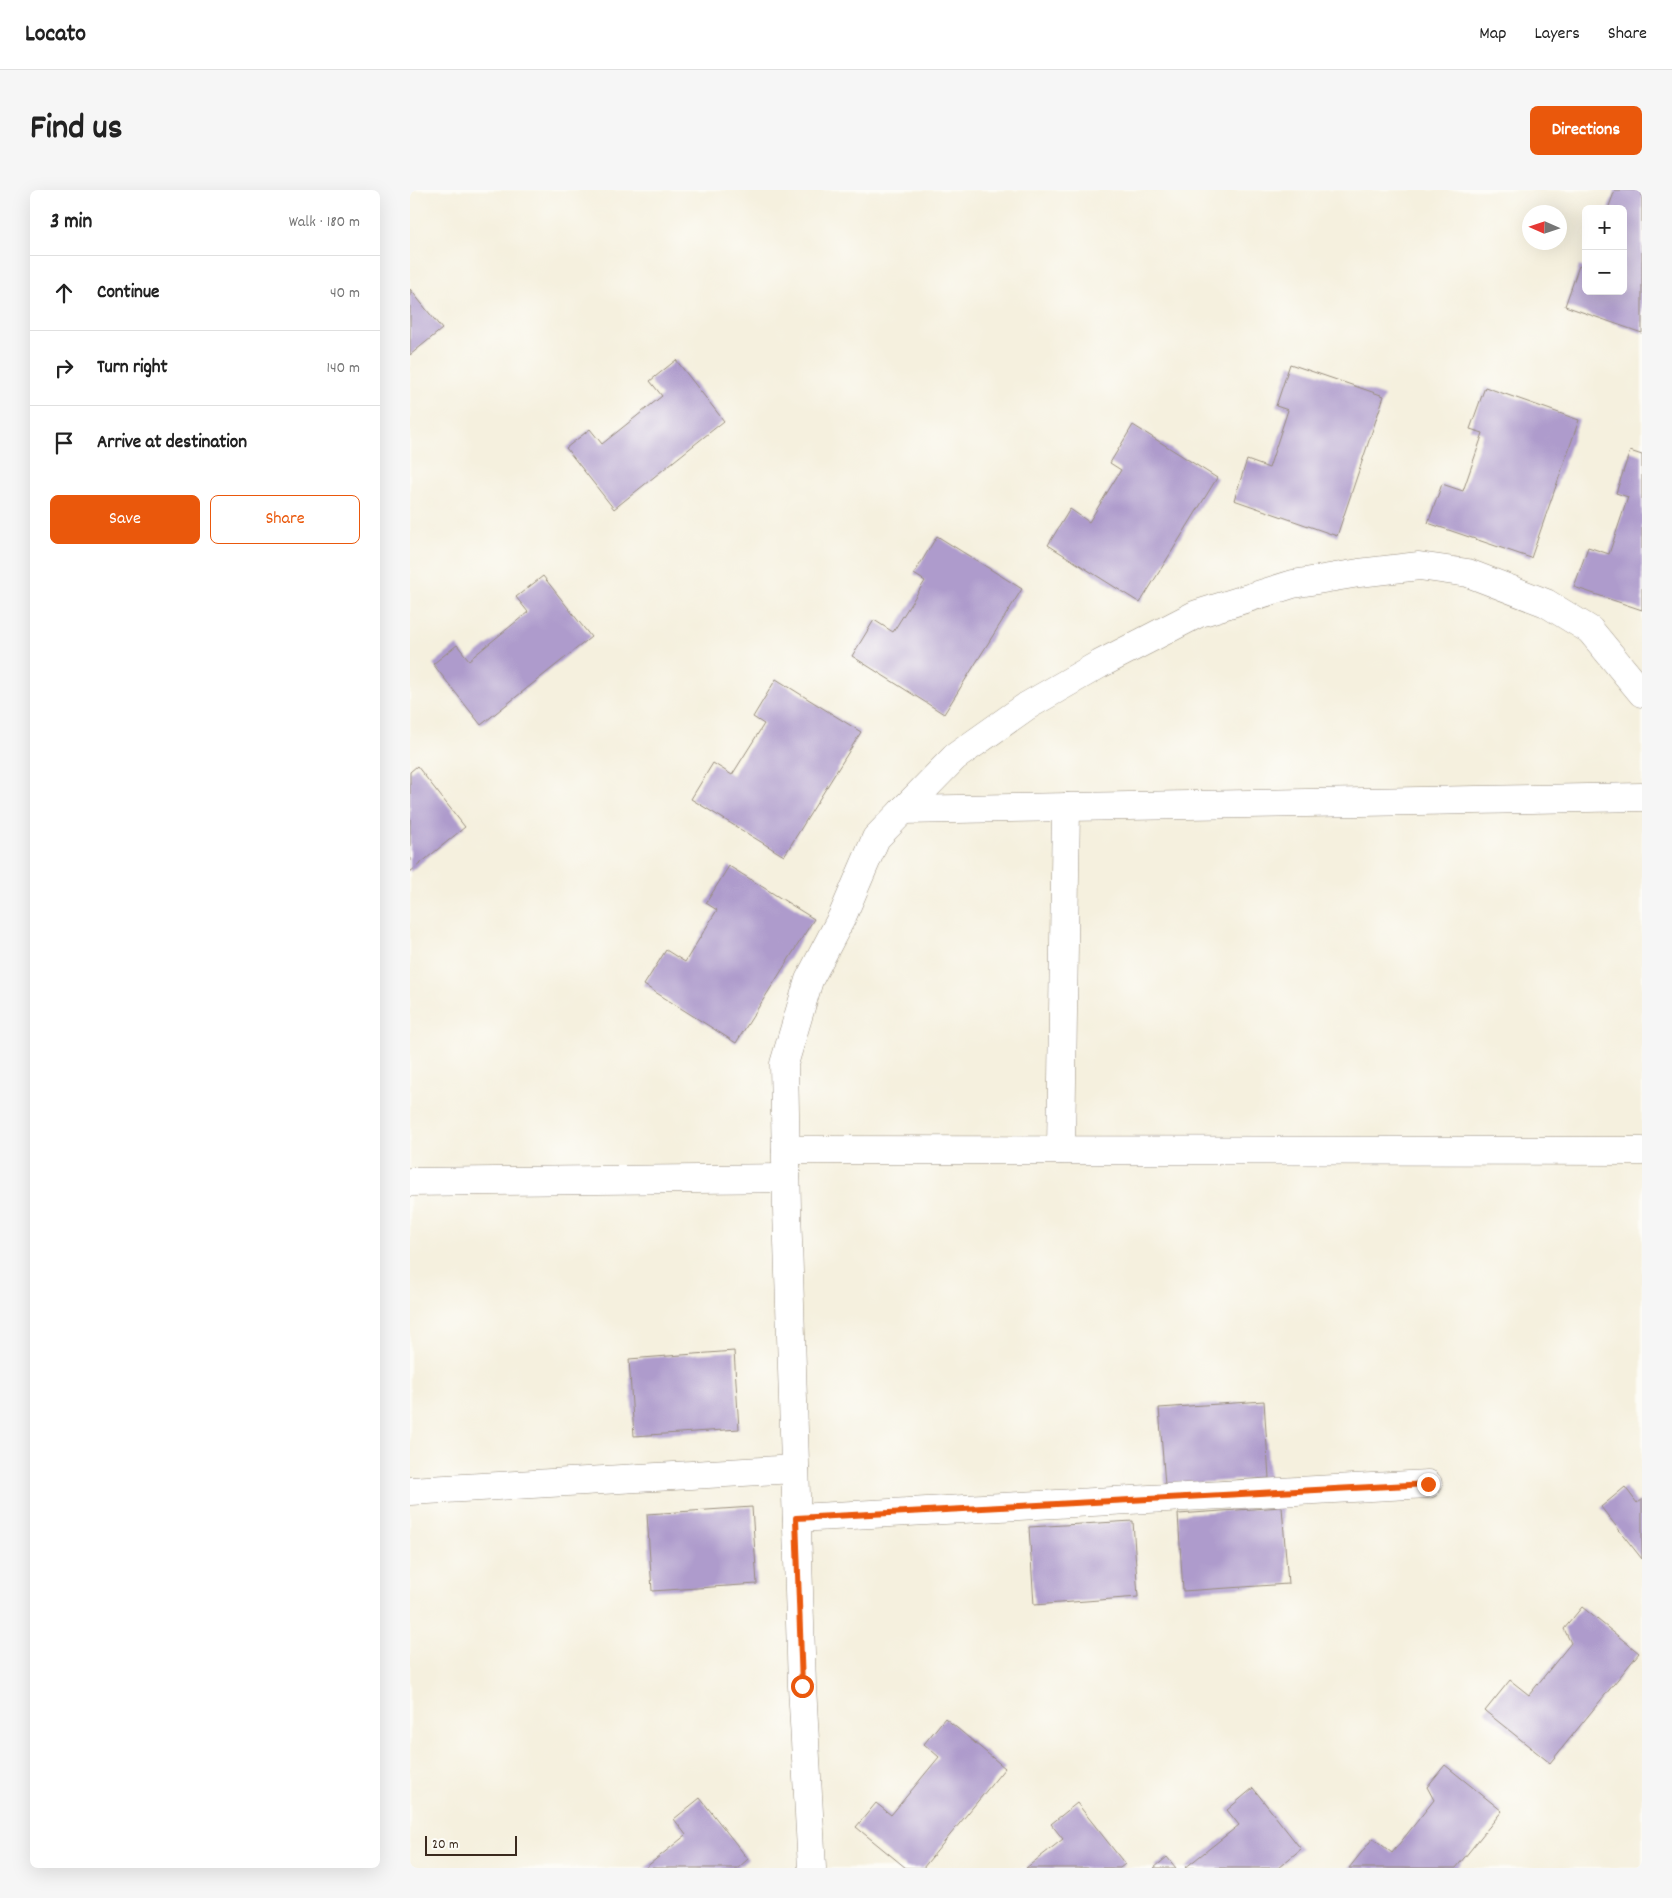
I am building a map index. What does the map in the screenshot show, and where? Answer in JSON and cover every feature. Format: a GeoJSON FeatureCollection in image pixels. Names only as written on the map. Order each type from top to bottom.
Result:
{"type":"FeatureCollection","features":[{"type":"Feature","properties":{"kind":"street"},"geometry":{"type":"LineString","coordinates":[[812,1868],[802,1686],[796,1518],[784,1064],[809,980],[842,916],[876,838],[955,757],[1027,706],[1108,660],[1197,614],[1293,584],[1358,573],[1419,566],[1468,573],[1546,602],[1590,630],[1642,693]]}},
{"type":"Feature","properties":{"kind":"street"},"geometry":{"type":"LineString","coordinates":[[903,810],[1642,798]]}},
{"type":"Feature","properties":{"kind":"street"},"geometry":{"type":"LineString","coordinates":[[1061,1150],[1066,807]]}},
{"type":"Feature","properties":{"kind":"street"},"geometry":{"type":"LineString","coordinates":[[786,1150],[1642,1151]]}},
{"type":"Feature","properties":{"kind":"street"},"geometry":{"type":"LineString","coordinates":[[410,1182],[786,1178]]}},
{"type":"Feature","properties":{"kind":"street"},"geometry":{"type":"LineString","coordinates":[[410,1491],[795,1469]]}},
{"type":"Feature","properties":{"kind":"street"},"geometry":{"type":"LineString","coordinates":[[796,1518],[1428,1484]]}},
{"type":"Feature","properties":{"kind":"building"},"geometry":{"type":"Polygon","coordinates":[[[1615,190],[1642,190],[1642,333],[1565,306],[1579,266],[1582,267],[1582,295],[1627,295],[1627,205],[1609,205],[1615,190]]]}},
{"type":"Feature","properties":{"kind":"building"},"geometry":{"type":"Polygon","coordinates":[[[410,289],[442,329],[410,355],[410,289]]]}},
{"type":"Feature","properties":{"kind":"building"},"geometry":{"type":"Polygon","coordinates":[[[676,360],[724,421],[614,509],[566,448],[590,429],[602,444],[662,396],[650,381],[676,360]]]}},
{"type":"Feature","properties":{"kind":"building"},"geometry":{"type":"Polygon","coordinates":[[[1290,364],[1384,396],[1337,536],[1234,500],[1247,460],[1269,468],[1288,410],[1276,406],[1290,364]]]}},
{"type":"Feature","properties":{"kind":"building"},"geometry":{"type":"Polygon","coordinates":[[[1485,387],[1579,420],[1531,558],[1428,523],[1442,484],[1463,491],[1483,433],[1470,429],[1485,387]]]}},
{"type":"Feature","properties":{"kind":"building"},"geometry":{"type":"Polygon","coordinates":[[[1133,425],[1217,478],[1140,603],[1048,545],[1070,509],[1089,522],[1121,470],[1110,463],[1133,425]]]}},
{"type":"Feature","properties":{"kind":"building"},"geometry":{"type":"Polygon","coordinates":[[[1630,451],[1642,455],[1642,610],[1574,587],[1588,547],[1609,554],[1628,497],[1616,493],[1630,451]]]}},
{"type":"Feature","properties":{"kind":"building"},"geometry":{"type":"Polygon","coordinates":[[[937,536],[1022,589],[944,714],[852,656],[874,620],[893,632],[925,581],[914,574],[937,536]]]}},
{"type":"Feature","properties":{"kind":"building"},"geometry":{"type":"Polygon","coordinates":[[[543,576],[591,637],[481,725],[433,664],[457,645],[469,660],[528,612],[516,597],[543,576]]]}},
{"type":"Feature","properties":{"kind":"building"},"geometry":{"type":"Polygon","coordinates":[[[776,679],[861,732],[784,856],[691,799],[713,763],[732,775],[764,724],[753,717],[776,679]]]}},
{"type":"Feature","properties":{"kind":"building"},"geometry":{"type":"Polygon","coordinates":[[[417,766],[465,827],[410,872],[410,772],[417,766]]]}},
{"type":"Feature","properties":{"kind":"building"},"geometry":{"type":"Polygon","coordinates":[[[729,866],[814,919],[736,1043],[644,985],[666,950],[685,962],[717,910],[706,903],[729,866]]]}},
{"type":"Feature","properties":{"kind":"building"},"geometry":{"type":"Polygon","coordinates":[[[734,1351],[739,1429],[634,1436],[629,1359],[734,1351]]]}},
{"type":"Feature","properties":{"kind":"building"},"geometry":{"type":"Polygon","coordinates":[[[1264,1401],[1269,1478],[1165,1485],[1159,1408],[1264,1401]]]}},
{"type":"Feature","properties":{"kind":"building"},"geometry":{"type":"Polygon","coordinates":[[[1625,1487],[1637,1503],[1642,1499],[1642,1559],[1601,1507],[1625,1487]]]}},
{"type":"Feature","properties":{"kind":"building"},"geometry":{"type":"Polygon","coordinates":[[[752,1507],[757,1584],[652,1591],[647,1514],[752,1507]]]}},
{"type":"Feature","properties":{"kind":"building"},"geometry":{"type":"Polygon","coordinates":[[[1282,1507],[1288,1584],[1183,1591],[1178,1514],[1282,1507]]]}},
{"type":"Feature","properties":{"kind":"building"},"geometry":{"type":"Polygon","coordinates":[[[1133,1521],[1138,1597],[1034,1605],[1029,1527],[1133,1521]]]}},
{"type":"Feature","properties":{"kind":"building"},"geometry":{"type":"Polygon","coordinates":[[[1582,1607],[1639,1653],[1550,1763],[1485,1711],[1510,1680],[1529,1695],[1571,1643],[1564,1629],[1582,1607]]]}},
{"type":"Feature","properties":{"kind":"building"},"geometry":{"type":"Polygon","coordinates":[[[945,1718],[1005,1768],[923,1868],[906,1868],[856,1827],[876,1803],[891,1815],[939,1757],[924,1744],[945,1718]]]}},
{"type":"Feature","properties":{"kind":"building"},"geometry":{"type":"Polygon","coordinates":[[[1445,1765],[1502,1811],[1456,1868],[1349,1868],[1373,1838],[1392,1853],[1434,1800],[1427,1787],[1445,1765]]]}},
{"type":"Feature","properties":{"kind":"building"},"geometry":{"type":"Polygon","coordinates":[[[1253,1788],[1301,1849],[1278,1868],[1185,1868],[1239,1825],[1227,1810],[1253,1788]]]}},
{"type":"Feature","properties":{"kind":"building"},"geometry":{"type":"Polygon","coordinates":[[[700,1798],[748,1859],[738,1868],[645,1868],[686,1835],[674,1819],[700,1798]]]}},
{"type":"Feature","properties":{"kind":"building"},"geometry":{"type":"Polygon","coordinates":[[[1077,1803],[1125,1864],[1120,1868],[1026,1868],[1063,1839],[1051,1824],[1077,1803]]]}},
{"type":"Feature","properties":{"kind":"building"},"geometry":{"type":"Polygon","coordinates":[[[1167,1857],[1176,1868],[1154,1868],[1167,1857]]]}},
{"type":"Feature","properties":{"kind":"route"},"geometry":{"type":"LineString","coordinates":[[802,1686],[796,1518],[1428,1484]]}}]}
